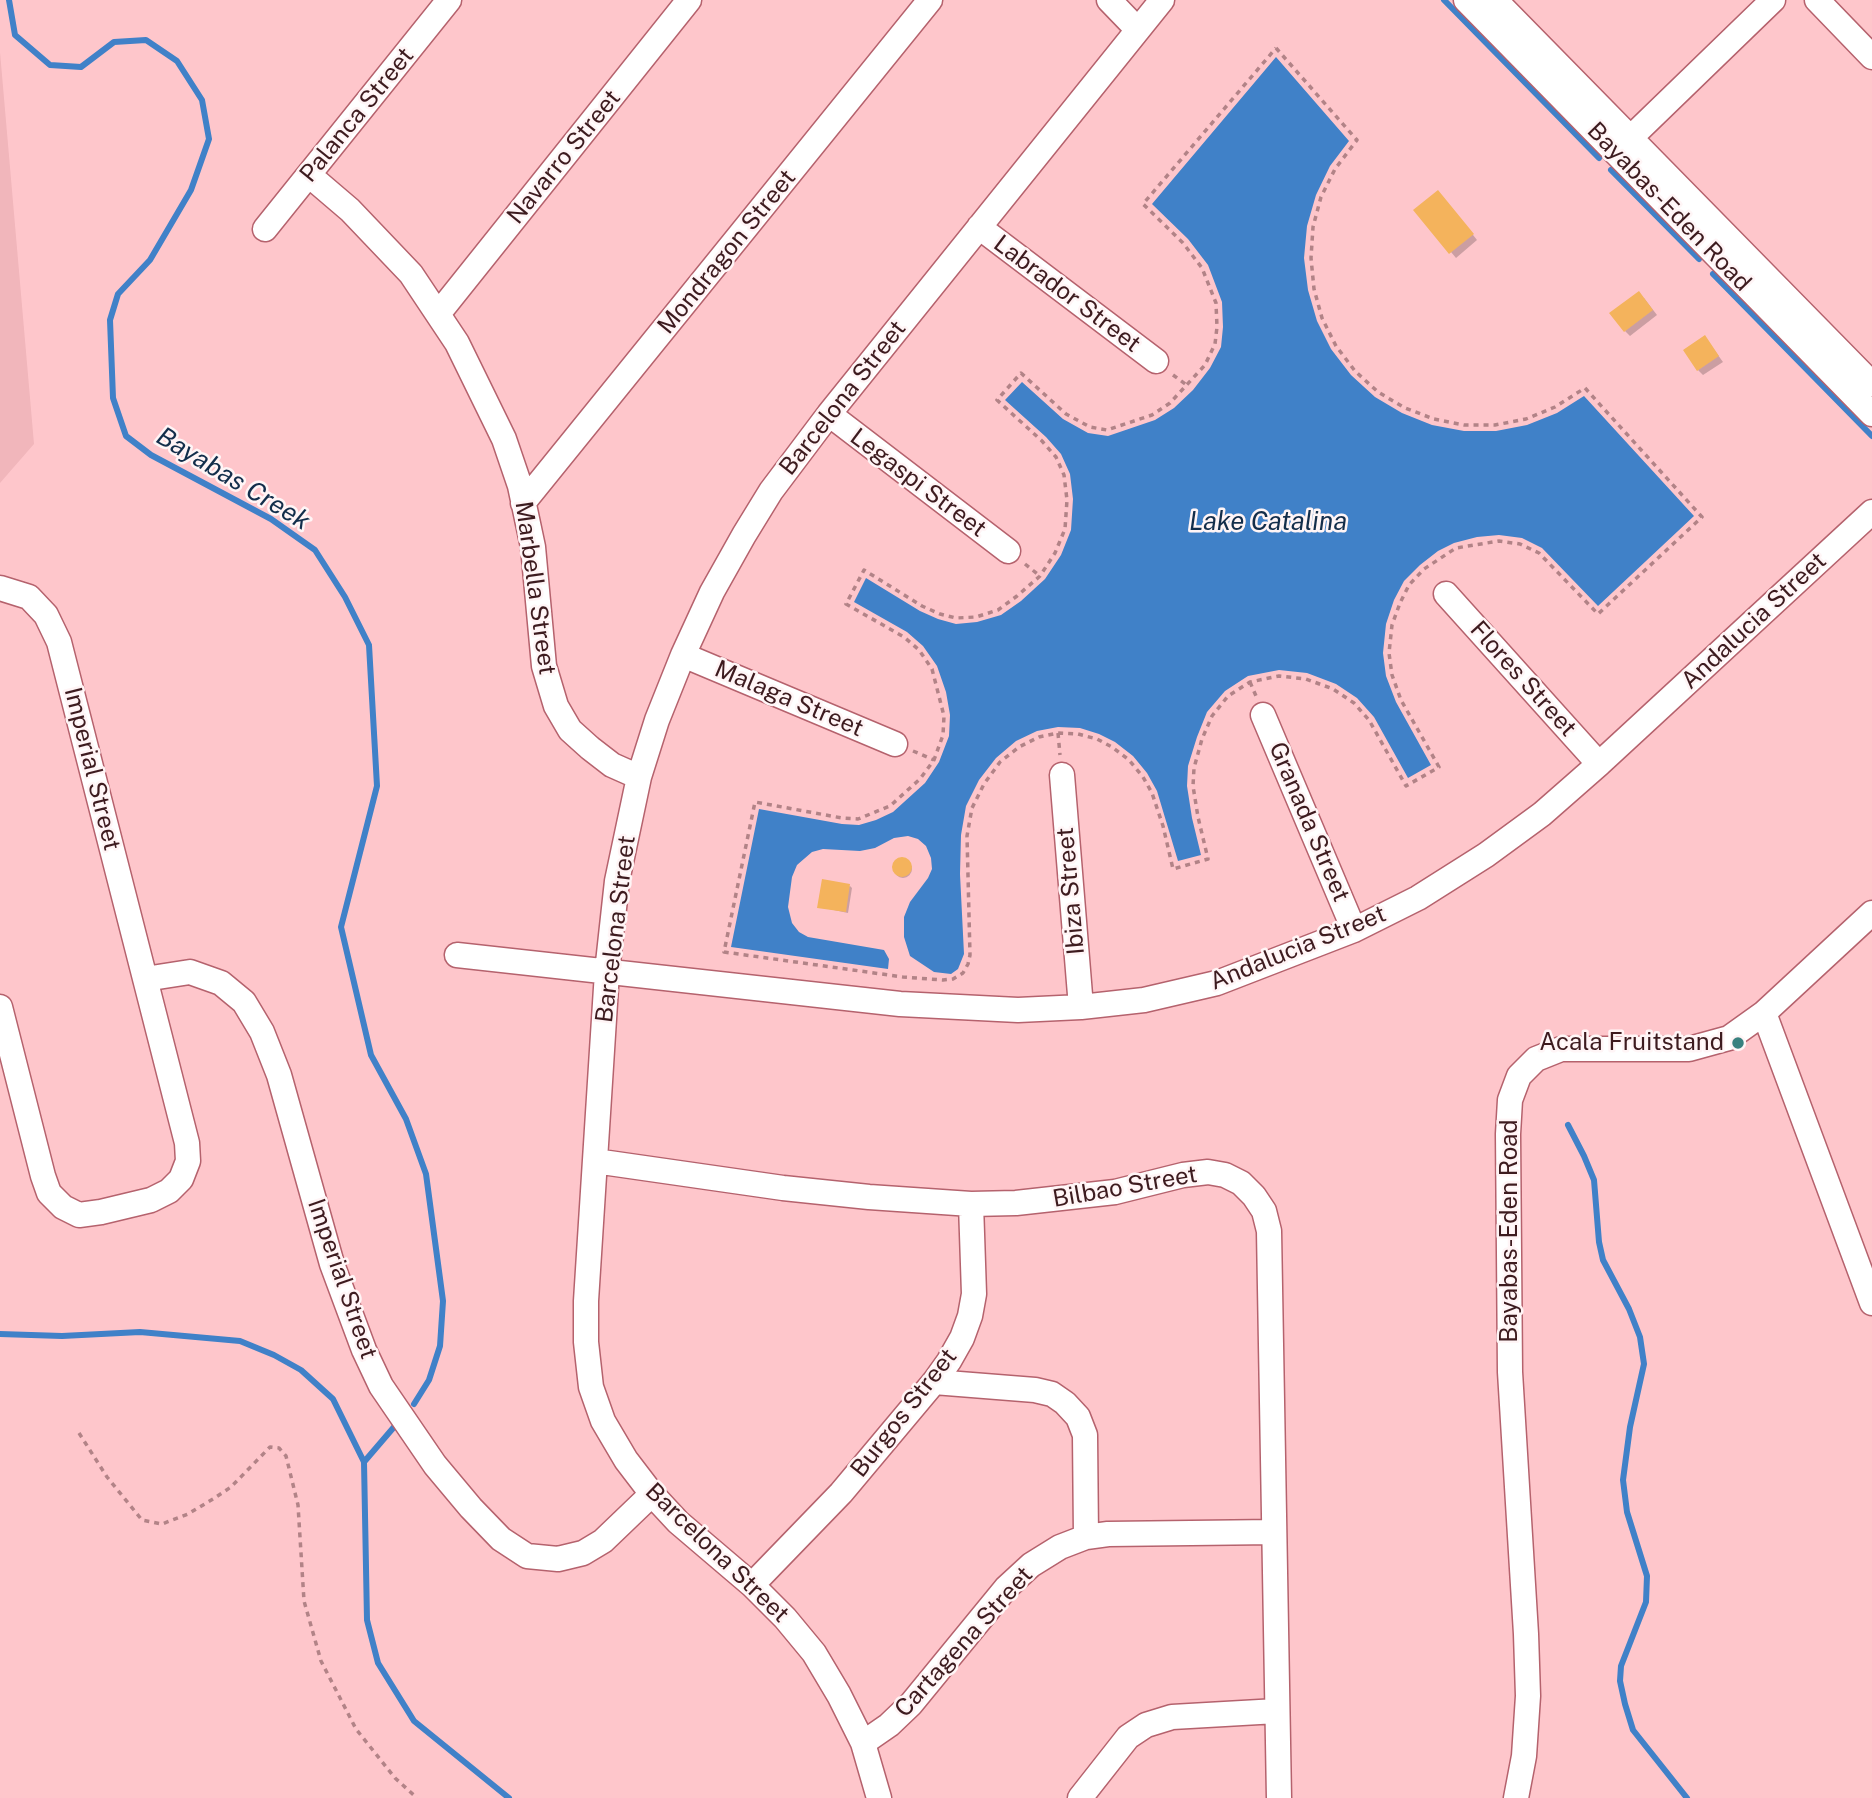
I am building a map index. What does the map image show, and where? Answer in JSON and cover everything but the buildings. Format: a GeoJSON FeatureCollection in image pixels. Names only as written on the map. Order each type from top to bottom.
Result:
{"type":"FeatureCollection","features":[{"type":"Feature","properties":{"kind":"street","name":"Palanca Street"},"geometry":{"type":"LineString","coordinates":[[265,229],[449,0]]}},
{"type":"Feature","properties":{"kind":"street","name":"Navarro Street"},"geometry":{"type":"LineString","coordinates":[[438,314],[690,0]]}},
{"type":"Feature","properties":{"kind":"street","name":"Mondragon Street"},"geometry":{"type":"LineString","coordinates":[[523,503],[930,0]]}},
{"type":"Feature","properties":{"kind":"street"},"geometry":{"type":"LineString","coordinates":[[1108,0],[1137,29]]}},
{"type":"Feature","properties":{"kind":"street","name":"Barcelona Street"},"geometry":{"type":"LineString","coordinates":[[879,1798],[863,1742],[814,1653],[785,1618],[752,1585],[678,1522],[652,1494],[625,1460],[603,1421],[591,1387],[586,1342],[586,1301],[607,972],[617,881],[639,777],[657,720],[712,592],[771,491],[1162,0]]}},
{"type":"Feature","properties":{"kind":"street","name":"Bayabas-Eden Road"},"geometry":{"type":"LineString","coordinates":[[1466,0],[1872,384]]}},
{"type":"Feature","properties":{"kind":"street","name":"Bayabas-Eden Road"},"geometry":{"type":"LineString","coordinates":[[1495,0],[1623,146],[1872,414]]}},
{"type":"Feature","properties":{"kind":"street"},"geometry":{"type":"LineString","coordinates":[[1623,146],[1773,0]]}},
{"type":"Feature","properties":{"kind":"street"},"geometry":{"type":"LineString","coordinates":[[1816,0],[1872,57]]}},
{"type":"Feature","properties":{"kind":"street","name":"Marbella Street"},"geometry":{"type":"LineString","coordinates":[[309,175],[349,210],[411,274],[457,343],[504,439],[523,503],[533,547],[544,666],[556,706],[570,730],[590,748],[612,765],[639,777]]}},
{"type":"Feature","properties":{"kind":"street","name":"Labrador Street"},"geometry":{"type":"LineString","coordinates":[[979,227],[1156,362]]}},
{"type":"Feature","properties":{"kind":"street","name":"Legaspi Street"},"geometry":{"type":"LineString","coordinates":[[829,415],[1008,551]]}},
{"type":"Feature","properties":{"kind":"street","name":"Andalucia Street"},"geometry":{"type":"LineString","coordinates":[[457,955],[911,1005],[1018,1010],[1081,1007],[1144,999],[1217,983],[1354,930],[1418,898],[1486,855],[1542,814],[1599,764],[1872,512]]}},
{"type":"Feature","properties":{"kind":"street","name":"Imperial Street"},"geometry":{"type":"LineString","coordinates":[[0,588],[29,597],[46,615],[59,642],[187,1143],[188,1161],[181,1179],[169,1191],[151,1199],[79,1215],[63,1207],[50,1193],[43,1176],[0,1007]]}},
{"type":"Feature","properties":{"kind":"street","name":"Flores Street"},"geometry":{"type":"LineString","coordinates":[[1447,594],[1599,764]]}},
{"type":"Feature","properties":{"kind":"street","name":"Malaga Street"},"geometry":{"type":"LineString","coordinates":[[683,655],[895,744]]}},
{"type":"Feature","properties":{"kind":"street","name":"Granada Street"},"geometry":{"type":"LineString","coordinates":[[1264,715],[1354,930]]}},
{"type":"Feature","properties":{"kind":"street","name":"Ibiza Street"},"geometry":{"type":"LineString","coordinates":[[1062,775],[1081,1007]]}},
{"type":"Feature","properties":{"kind":"street","name":"Bayabas-Eden Road"},"geometry":{"type":"LineString","coordinates":[[1517,1798],[1524,1756],[1528,1696],[1526,1620],[1510,1372],[1510,1100],[1519,1076],[1536,1059],[1561,1049],[1689,1049],[1729,1038],[1764,1013],[1872,913]]}},
{"type":"Feature","properties":{"kind":"street","name":"Imperial Street"},"geometry":{"type":"LineString","coordinates":[[145,979],[190,972],[221,983],[244,1002],[262,1032],[279,1075],[332,1264],[363,1350],[381,1386],[435,1465],[494,1531],[527,1556],[558,1559],[583,1553],[603,1541],[652,1494]]}},
{"type":"Feature","properties":{"kind":"street"},"geometry":{"type":"LineString","coordinates":[[1764,1013],[1872,1303]]}},
{"type":"Feature","properties":{"kind":"street","name":"Bilbao Street"},"geometry":{"type":"LineString","coordinates":[[595,1161],[783,1188],[971,1204],[1043,1201],[1115,1192],[1183,1175],[1208,1172],[1225,1175],[1241,1183],[1264,1211],[1269,1231],[1279,1798]]}},
{"type":"Feature","properties":{"kind":"street","name":"Burgos Street"},"geometry":{"type":"LineString","coordinates":[[752,1585],[841,1493],[934,1382],[962,1338],[974,1294],[971,1204]]}},
{"type":"Feature","properties":{"kind":"street"},"geometry":{"type":"LineString","coordinates":[[934,1382],[1035,1390],[1052,1394],[1065,1403],[1078,1417],[1085,1435],[1086,1537]]}},
{"type":"Feature","properties":{"kind":"street","name":"Cartagena Street"},"geometry":{"type":"LineString","coordinates":[[863,1742],[889,1725],[911,1704],[1006,1588],[1031,1565],[1060,1547],[1086,1537],[1132,1533],[1274,1532]]}},
{"type":"Feature","properties":{"kind":"street"},"geometry":{"type":"LineString","coordinates":[[1080,1798],[1128,1737],[1146,1725],[1172,1717],[1277,1712]]}},
{"type":"Feature","properties":{"kind":"path"},"geometry":{"type":"LineString","coordinates":[[1276,48],[1357,140],[1335,169],[1321,197],[1313,227],[1311,258],[1314,289],[1322,318],[1336,346],[1355,371],[1378,392],[1405,408],[1434,419],[1465,425],[1495,425],[1526,419],[1555,407],[1585,388],[1702,517],[1598,614],[1539,552],[1520,544],[1499,541],[1456,548],[1424,569],[1409,584],[1400,603],[1392,625],[1389,653],[1392,675],[1401,700],[1439,767],[1406,786],[1369,720],[1354,703],[1333,689],[1306,679],[1279,676],[1250,682],[1228,696],[1212,716],[1194,768],[1193,786],[1208,859],[1173,869],[1152,793],[1143,776],[1129,760],[1112,747],[1097,739],[1078,734],[1058,733],[1039,737],[1019,747],[1000,762],[984,784],[972,808],[967,836],[970,955],[962,974],[943,980],[902,977],[724,952],[755,802],[842,818],[858,818],[890,806],[920,779],[934,760],[943,735],[944,716],[932,669],[919,650],[904,637],[846,604],[864,570],[940,614],[956,618],[975,617],[998,610],[1040,576],[1055,553],[1065,529],[1067,500],[1064,475],[1056,457],[996,400],[1021,373],[1066,414],[1090,427],[1107,430],[1152,415],[1188,386],[1205,365],[1215,344],[1216,303],[1202,268],[1183,243],[1143,204],[1276,48]]}},
{"type":"Feature","properties":{"kind":"path"},"geometry":{"type":"LineString","coordinates":[[79,1433],[107,1477],[142,1520],[163,1524],[188,1514],[213,1499],[231,1487],[270,1447],[279,1448],[286,1456],[298,1505],[304,1601],[321,1661],[356,1728],[396,1778],[416,1798]]}},
{"type":"Feature","properties":{"kind":"shaded area"},"geometry":{"type":"Polygon","coordinates":[[[0,52],[34,444],[0,483],[0,52]]]}},
{"type":"Feature","properties":{"kind":"water","name":"Lake Catalina"},"geometry":{"type":"Polygon","coordinates":[[[1276,57],[1349,141],[1330,166],[1316,195],[1307,226],[1304,258],[1308,290],[1317,321],[1331,349],[1351,375],[1375,397],[1402,413],[1432,425],[1464,431],[1496,431],[1527,425],[1557,413],[1584,396],[1694,516],[1598,606],[1542,548],[1522,538],[1499,535],[1454,543],[1420,565],[1404,581],[1394,600],[1386,624],[1383,653],[1386,676],[1396,702],[1431,765],[1408,778],[1374,717],[1357,698],[1336,684],[1307,673],[1279,670],[1248,676],[1225,691],[1207,712],[1188,766],[1187,786],[1201,855],[1178,861],[1157,791],[1133,756],[1115,742],[1080,728],[1058,727],[1037,731],[1016,741],[996,758],[979,780],[966,806],[961,835],[960,874],[964,954],[958,969],[951,974],[934,972],[910,956],[904,937],[904,917],[910,902],[932,869],[926,846],[918,839],[908,836],[894,838],[875,848],[860,851],[823,849],[812,852],[797,865],[792,877],[788,907],[792,923],[799,932],[808,937],[884,950],[889,959],[888,969],[731,947],[759,809],[842,824],[859,825],[876,820],[893,812],[925,783],[939,762],[949,736],[950,715],[937,666],[923,646],[907,632],[854,602],[866,578],[938,619],[956,624],[977,622],[1001,615],[1021,601],[1045,579],[1061,555],[1071,530],[1073,499],[1070,474],[1061,454],[1005,400],[1022,382],[1063,419],[1088,433],[1108,436],[1155,420],[1174,408],[1210,368],[1221,347],[1222,302],[1208,265],[1188,239],[1152,204],[1276,57]]]}},
{"type":"Feature","properties":{"kind":"waterway","name":"Bayabas Creek"},"geometry":{"type":"LineString","coordinates":[[9,0],[15,35],[50,65],[81,67],[114,42],[146,40],[177,61],[202,100],[209,139],[191,190],[150,260],[118,294],[110,320],[113,398],[126,436],[151,455],[271,519],[315,550],[345,597],[369,645],[377,786],[341,927],[371,1055],[406,1119],[426,1174],[443,1301],[440,1346],[429,1380],[414,1404]]}},
{"type":"Feature","properties":{"kind":"waterway"},"geometry":{"type":"LineString","coordinates":[[1444,0],[1599,158]]}},
{"type":"Feature","properties":{"kind":"waterway"},"geometry":{"type":"LineString","coordinates":[[1611,170],[1699,259]]}},
{"type":"Feature","properties":{"kind":"waterway"},"geometry":{"type":"LineString","coordinates":[[1713,274],[1872,436]]}},
{"type":"Feature","properties":{"kind":"waterway"},"geometry":{"type":"LineString","coordinates":[[1568,1125],[1594,1180],[1603,1260],[1629,1309],[1640,1337],[1644,1364],[1630,1427],[1623,1480],[1627,1512],[1647,1576],[1646,1602],[1621,1666],[1620,1681],[1633,1730],[1687,1798]]}},
{"type":"Feature","properties":{"kind":"waterway"},"geometry":{"type":"LineString","coordinates":[[0,1334],[62,1336],[140,1332],[240,1341],[301,1370],[333,1399],[364,1462]]}},
{"type":"Feature","properties":{"kind":"waterway","name":"Bayabas Creek"},"geometry":{"type":"LineString","coordinates":[[394,1427],[364,1462],[367,1620],[378,1663],[414,1721],[509,1798]]}},
{"type":"Feature","properties":{"kind":"place","name":"Acala Fruitstand"},"geometry":{"type":"Point","coordinates":[1738,1043]}}]}
